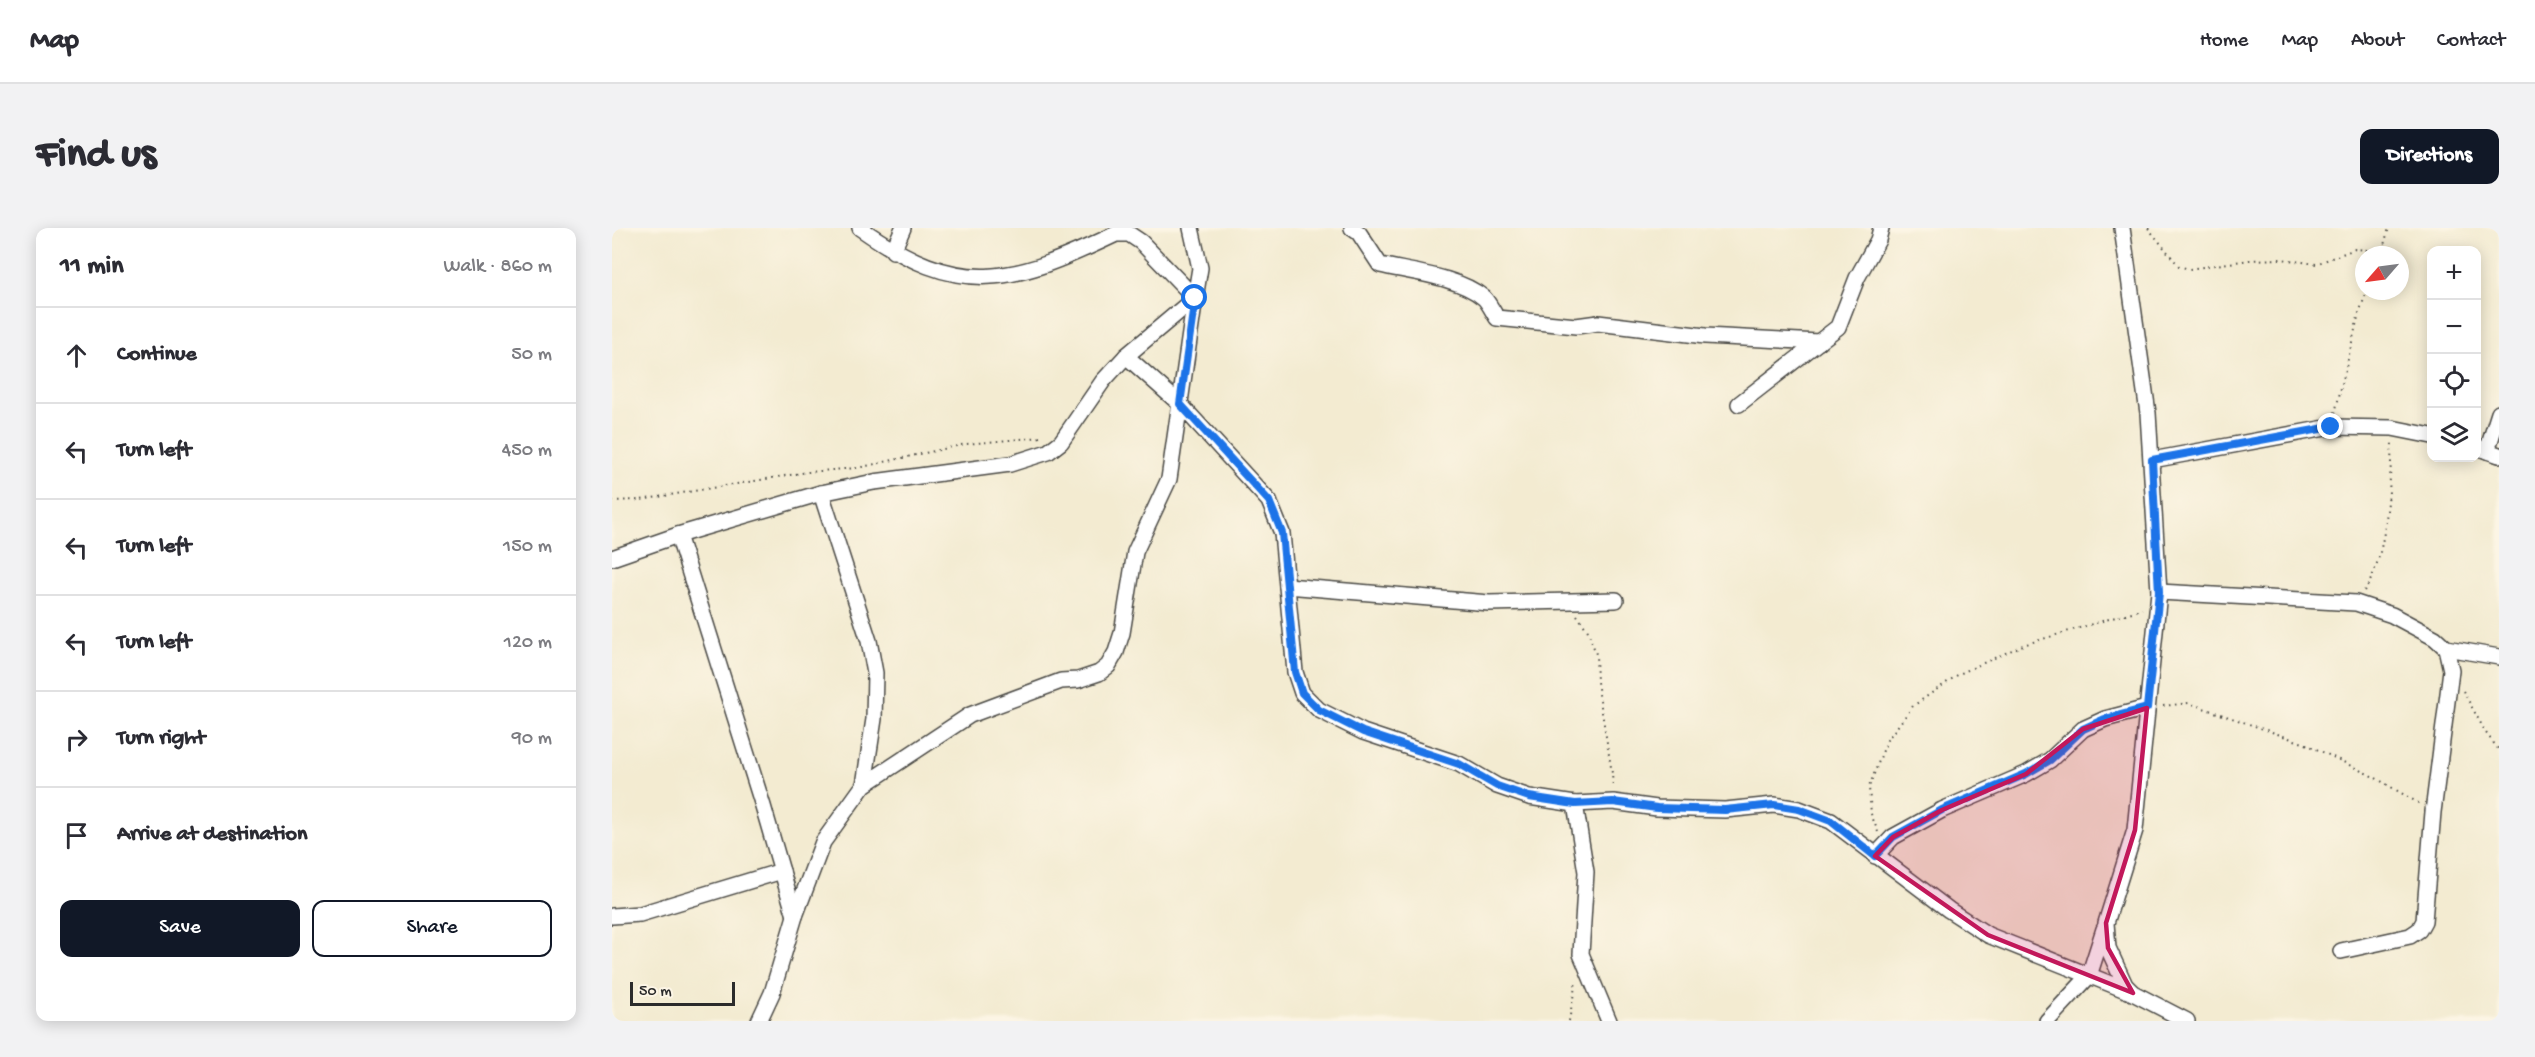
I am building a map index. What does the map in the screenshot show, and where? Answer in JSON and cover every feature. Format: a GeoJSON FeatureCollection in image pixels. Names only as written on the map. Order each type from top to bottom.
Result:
{"type":"FeatureCollection","features":[{"type":"Feature","properties":{"kind":"street"},"geometry":{"type":"LineString","coordinates":[[860,228],[893,251],[942,272],[991,278],[1009,276],[1040,267],[1116,234],[1129,234],[1141,242],[1195,298]]}},
{"type":"Feature","properties":{"kind":"street"},"geometry":{"type":"LineString","coordinates":[[893,251],[903,228]]}},
{"type":"Feature","properties":{"kind":"street"},"geometry":{"type":"LineString","coordinates":[[1352,228],[1359,233],[1380,265],[1441,279],[1468,289],[1485,299],[1497,318],[1576,326],[1599,323],[1705,336],[1819,342]]}},
{"type":"Feature","properties":{"kind":"street"},"geometry":{"type":"LineString","coordinates":[[1739,404],[1838,327],[1857,278],[1878,240],[1881,228]]}},
{"type":"Feature","properties":{"kind":"street"},"geometry":{"type":"LineString","coordinates":[[2047,1021],[2089,975],[2135,830],[2158,599],[2148,413],[2122,228]]}},
{"type":"Feature","properties":{"kind":"street"},"geometry":{"type":"LineString","coordinates":[[759,1021],[772,993],[795,916],[823,842],[864,785],[970,715],[1061,681],[1078,680],[1099,673],[1108,666],[1116,652],[1122,633],[1135,552],[1169,479],[1200,268],[1194,230]]}},
{"type":"Feature","properties":{"kind":"street"},"geometry":{"type":"LineString","coordinates":[[612,558],[678,535],[821,493],[874,482],[1029,460],[1048,452],[1066,435],[1102,381],[1126,356],[1195,298]]}},
{"type":"Feature","properties":{"kind":"street"},"geometry":{"type":"LineString","coordinates":[[1126,356],[1180,404],[1269,501],[1282,533],[1295,672],[1302,693],[1319,710],[1363,732],[1459,764],[1497,786],[1529,797],[1575,804],[1613,802],[1657,808],[1725,810],[1774,805],[1799,809],[1831,821],[1880,851],[1949,910],[1988,935],[2133,993],[2187,1021]]}},
{"type":"Feature","properties":{"kind":"street"},"geometry":{"type":"LineString","coordinates":[[2488,451],[2499,413]]}},
{"type":"Feature","properties":{"kind":"street"},"geometry":{"type":"LineString","coordinates":[[2152,460],[2331,427],[2392,428],[2427,435]]}},
{"type":"Feature","properties":{"kind":"street"},"geometry":{"type":"LineString","coordinates":[[821,493],[866,630],[875,674],[874,719],[864,785]]}},
{"type":"Feature","properties":{"kind":"street"},"geometry":{"type":"LineString","coordinates":[[678,535],[795,916]]}},
{"type":"Feature","properties":{"kind":"street"},"geometry":{"type":"LineString","coordinates":[[1287,586],[1489,603],[1616,600]]}},
{"type":"Feature","properties":{"kind":"street"},"geometry":{"type":"LineString","coordinates":[[2158,599],[2356,603],[2392,615],[2434,638],[2446,648],[2499,657]]}},
{"type":"Feature","properties":{"kind":"street"},"geometry":{"type":"LineString","coordinates":[[2341,951],[2410,936],[2419,930],[2424,921],[2433,812],[2451,670],[2446,648]]}},
{"type":"Feature","properties":{"kind":"street"},"geometry":{"type":"LineString","coordinates":[[1880,851],[1893,837],[1942,810],[2026,774],[2050,760],[2083,729],[2105,719],[2147,708]]}},
{"type":"Feature","properties":{"kind":"street"},"geometry":{"type":"LineString","coordinates":[[1575,804],[1586,872],[1581,954],[1609,1021]]}},
{"type":"Feature","properties":{"kind":"street"},"geometry":{"type":"LineString","coordinates":[[612,916],[640,914],[782,871]]}},
{"type":"Feature","properties":{"kind":"street"},"geometry":{"type":"LineString","coordinates":[[2106,923],[2108,948],[2125,984],[2133,993]]}},
{"type":"Feature","properties":{"kind":"path"},"geometry":{"type":"LineString","coordinates":[[2148,228],[2179,266],[2188,269],[2249,260],[2282,259],[2316,264],[2355,249]]}},
{"type":"Feature","properties":{"kind":"path"},"geometry":{"type":"LineString","coordinates":[[2384,246],[2389,228]]}},
{"type":"Feature","properties":{"kind":"path"},"geometry":{"type":"LineString","coordinates":[[2331,427],[2364,300]]}},
{"type":"Feature","properties":{"kind":"path"},"geometry":{"type":"LineString","coordinates":[[2356,603],[2373,580],[2389,500],[2392,428]]}},
{"type":"Feature","properties":{"kind":"path"},"geometry":{"type":"LineString","coordinates":[[612,501],[640,500],[808,472],[857,468],[966,444],[1066,435]]}},
{"type":"Feature","properties":{"kind":"path"},"geometry":{"type":"LineString","coordinates":[[1880,851],[1871,814],[1869,787],[1887,740],[1913,706],[1959,674],[2023,645],[2132,610],[2158,599]]}},
{"type":"Feature","properties":{"kind":"path"},"geometry":{"type":"LineString","coordinates":[[1562,600],[1588,631],[1596,654],[1597,682],[1612,773],[1613,802]]}},
{"type":"Feature","properties":{"kind":"path"},"geometry":{"type":"LineString","coordinates":[[2463,691],[2499,750]]}},
{"type":"Feature","properties":{"kind":"path"},"geometry":{"type":"LineString","coordinates":[[2147,708],[2189,703],[2306,744],[2374,777],[2433,812]]}},
{"type":"Feature","properties":{"kind":"path"},"geometry":{"type":"LineString","coordinates":[[1569,1021],[1581,954]]}},
{"type":"Feature","properties":{"kind":"highlighted area"},"geometry":{"type":"Polygon","coordinates":[[[2147,708],[2135,830],[2106,923],[2108,948],[2133,993],[1988,935],[1875,856],[1893,837],[1942,810],[2026,774],[2083,729],[2147,708]]]}},
{"type":"Feature","properties":{"kind":"route"},"geometry":{"type":"LineString","coordinates":[[1195,298],[1180,404],[1269,501],[1282,533],[1295,672],[1302,693],[1319,710],[1363,732],[1459,764],[1497,786],[1529,797],[1575,804],[1613,802],[1657,808],[1725,810],[1774,805],[1799,809],[1831,821],[1875,856],[1893,837],[1942,810],[2026,774],[2050,760],[2083,729],[2105,719],[2147,708],[2159,592],[2152,460],[2331,427]]}}]}
